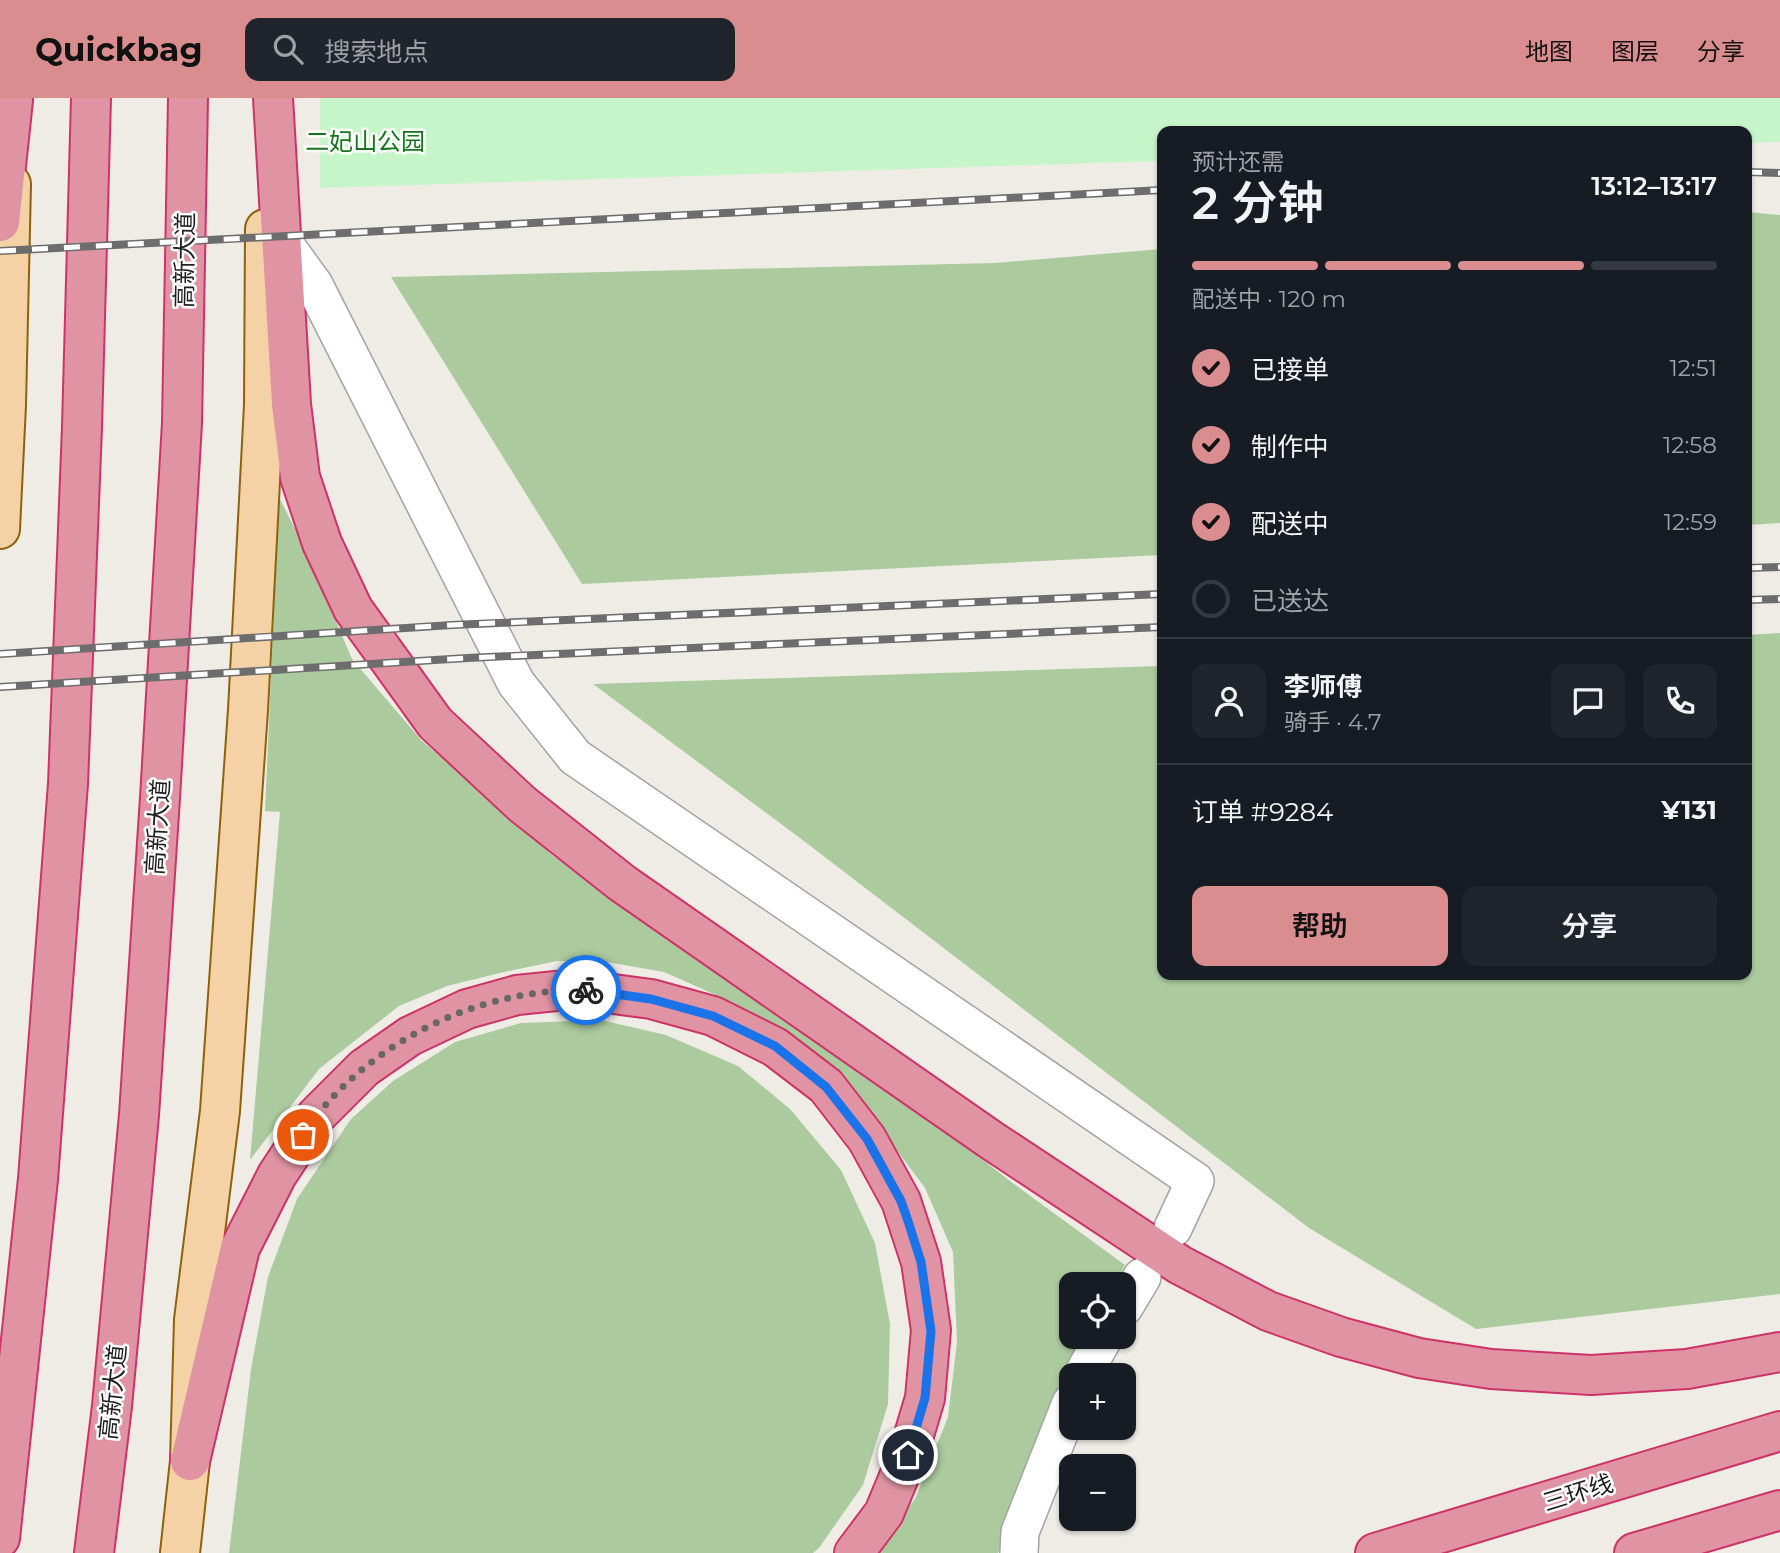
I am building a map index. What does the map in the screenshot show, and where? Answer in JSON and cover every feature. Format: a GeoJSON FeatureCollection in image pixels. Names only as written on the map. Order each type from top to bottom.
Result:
{"type":"FeatureCollection","features":[{"type":"Feature","properties":{"kind":"highway"},"geometry":{"type":"LineString","coordinates":[[0,1538],[38,1179],[68,784],[91,98]]}},
{"type":"Feature","properties":{"kind":"highway","name":"高新大道"},"geometry":{"type":"LineString","coordinates":[[94,1553],[113,1406],[139,1115],[160,798],[182,423],[188,98]]}},
{"type":"Feature","properties":{"kind":"highway"},"geometry":{"type":"LineString","coordinates":[[273,98],[291,404],[300,477],[322,543],[354,609],[435,723],[522,804],[622,883],[991,1140],[1180,1265],[1268,1311],[1341,1337],[1419,1358],[1491,1369],[1591,1375],[1687,1369],[1780,1352]]}},
{"type":"Feature","properties":{"kind":"highway"},"geometry":{"type":"LineString","coordinates":[[0,222],[13,99]]}},
{"type":"Feature","properties":{"kind":"highway"},"geometry":{"type":"LineString","coordinates":[[190,1461],[240,1248],[277,1175],[316,1115],[364,1068],[410,1036],[467,1009],[517,996],[576,989],[651,999],[713,1016],[775,1046],[826,1087],[867,1139],[901,1201],[921,1262],[931,1331],[925,1398],[908,1455],[884,1513],[854,1553]]}},
{"type":"Feature","properties":{"kind":"highway","name":"三环线"},"geometry":{"type":"LineString","coordinates":[[1375,1553],[1780,1431]]}},
{"type":"Feature","properties":{"kind":"highway"},"geometry":{"type":"LineString","coordinates":[[1634,1553],[1780,1510]]}},
{"type":"Feature","properties":{"kind":"main road"},"geometry":{"type":"LineString","coordinates":[[180,1553],[190,1461],[194,1320],[220,1111],[248,710],[264,405],[265,98]]}},
{"type":"Feature","properties":{"kind":"main road"},"geometry":{"type":"LineString","coordinates":[[0,529],[6,405],[13,99]]}},
{"type":"Feature","properties":{"kind":"street"},"geometry":{"type":"LineString","coordinates":[[282,241],[314,285],[516,683],[575,757],[1195,1181],[1173,1228]]}},
{"type":"Feature","properties":{"kind":"street"},"geometry":{"type":"LineString","coordinates":[[1019,1553],[1020,1532],[1059,1433]]}},
{"type":"Feature","properties":{"kind":"green space","name":"二妃山公园"},"geometry":{"type":"Polygon","coordinates":[[[320,98],[1780,98],[1780,142],[1752,143],[1752,126],[1157,126],[1157,161],[320,188],[320,98]]]}},
{"type":"Feature","properties":{"kind":"green space"},"geometry":{"type":"Polygon","coordinates":[[[1752,212],[1780,215],[1780,523],[1752,525],[1752,212]]]}},
{"type":"Feature","properties":{"kind":"green space"},"geometry":{"type":"Polygon","coordinates":[[[1157,249],[1157,555],[582,584],[391,277],[995,263],[1157,249]]]}},
{"type":"Feature","properties":{"kind":"green space"},"geometry":{"type":"Polygon","coordinates":[[[279,497],[307,553],[352,659],[422,741],[471,781],[553,856],[727,972],[906,1100],[1010,1181],[1125,1265],[1121,1272],[1059,1272],[1059,1349],[1079,1349],[1072,1363],[1059,1363],[1059,1394],[1014,1497],[998,1553],[874,1553],[915,1499],[948,1417],[957,1342],[953,1252],[925,1188],[863,1105],[804,1050],[716,995],[664,972],[607,962],[557,961],[447,986],[399,1006],[319,1069],[250,1160],[280,812],[265,811],[279,497]]]}},
{"type":"Feature","properties":{"kind":"green space"},"geometry":{"type":"Polygon","coordinates":[[[1780,633],[1780,1294],[1476,1329],[1309,1228],[800,838],[593,684],[1157,666],[1157,980],[1752,980],[1752,635],[1780,633]]]}},
{"type":"Feature","properties":{"kind":"green space"},"geometry":{"type":"Polygon","coordinates":[[[601,1020],[666,1035],[738,1066],[790,1109],[841,1170],[875,1243],[890,1324],[888,1404],[863,1485],[813,1553],[229,1553],[251,1369],[268,1277],[297,1199],[351,1119],[393,1081],[455,1042],[521,1023],[601,1020]]]}},
{"type":"Feature","properties":{"kind":"railway"},"geometry":{"type":"LineString","coordinates":[[1752,172],[1780,173]]}},
{"type":"Feature","properties":{"kind":"railway"},"geometry":{"type":"LineString","coordinates":[[0,251],[1157,190]]}},
{"type":"Feature","properties":{"kind":"railway"},"geometry":{"type":"LineString","coordinates":[[1752,568],[1780,567]]}},
{"type":"Feature","properties":{"kind":"railway"},"geometry":{"type":"LineString","coordinates":[[0,654],[452,625],[1157,594]]}},
{"type":"Feature","properties":{"kind":"railway"},"geometry":{"type":"LineString","coordinates":[[1752,600],[1780,599]]}},
{"type":"Feature","properties":{"kind":"railway"},"geometry":{"type":"LineString","coordinates":[[0,687],[467,658],[1157,627]]}},
{"type":"Feature","properties":{"kind":"way so far"},"geometry":{"type":"LineString","coordinates":[[303,1135],[316,1115],[364,1068],[410,1036],[467,1009],[517,996],[586,990]]}},
{"type":"Feature","properties":{"kind":"route"},"geometry":{"type":"LineString","coordinates":[[586,990],[651,999],[713,1016],[775,1046],[826,1087],[867,1139],[901,1201],[908,1221],[921,1262],[931,1331],[925,1398],[908,1455]]}}]}
